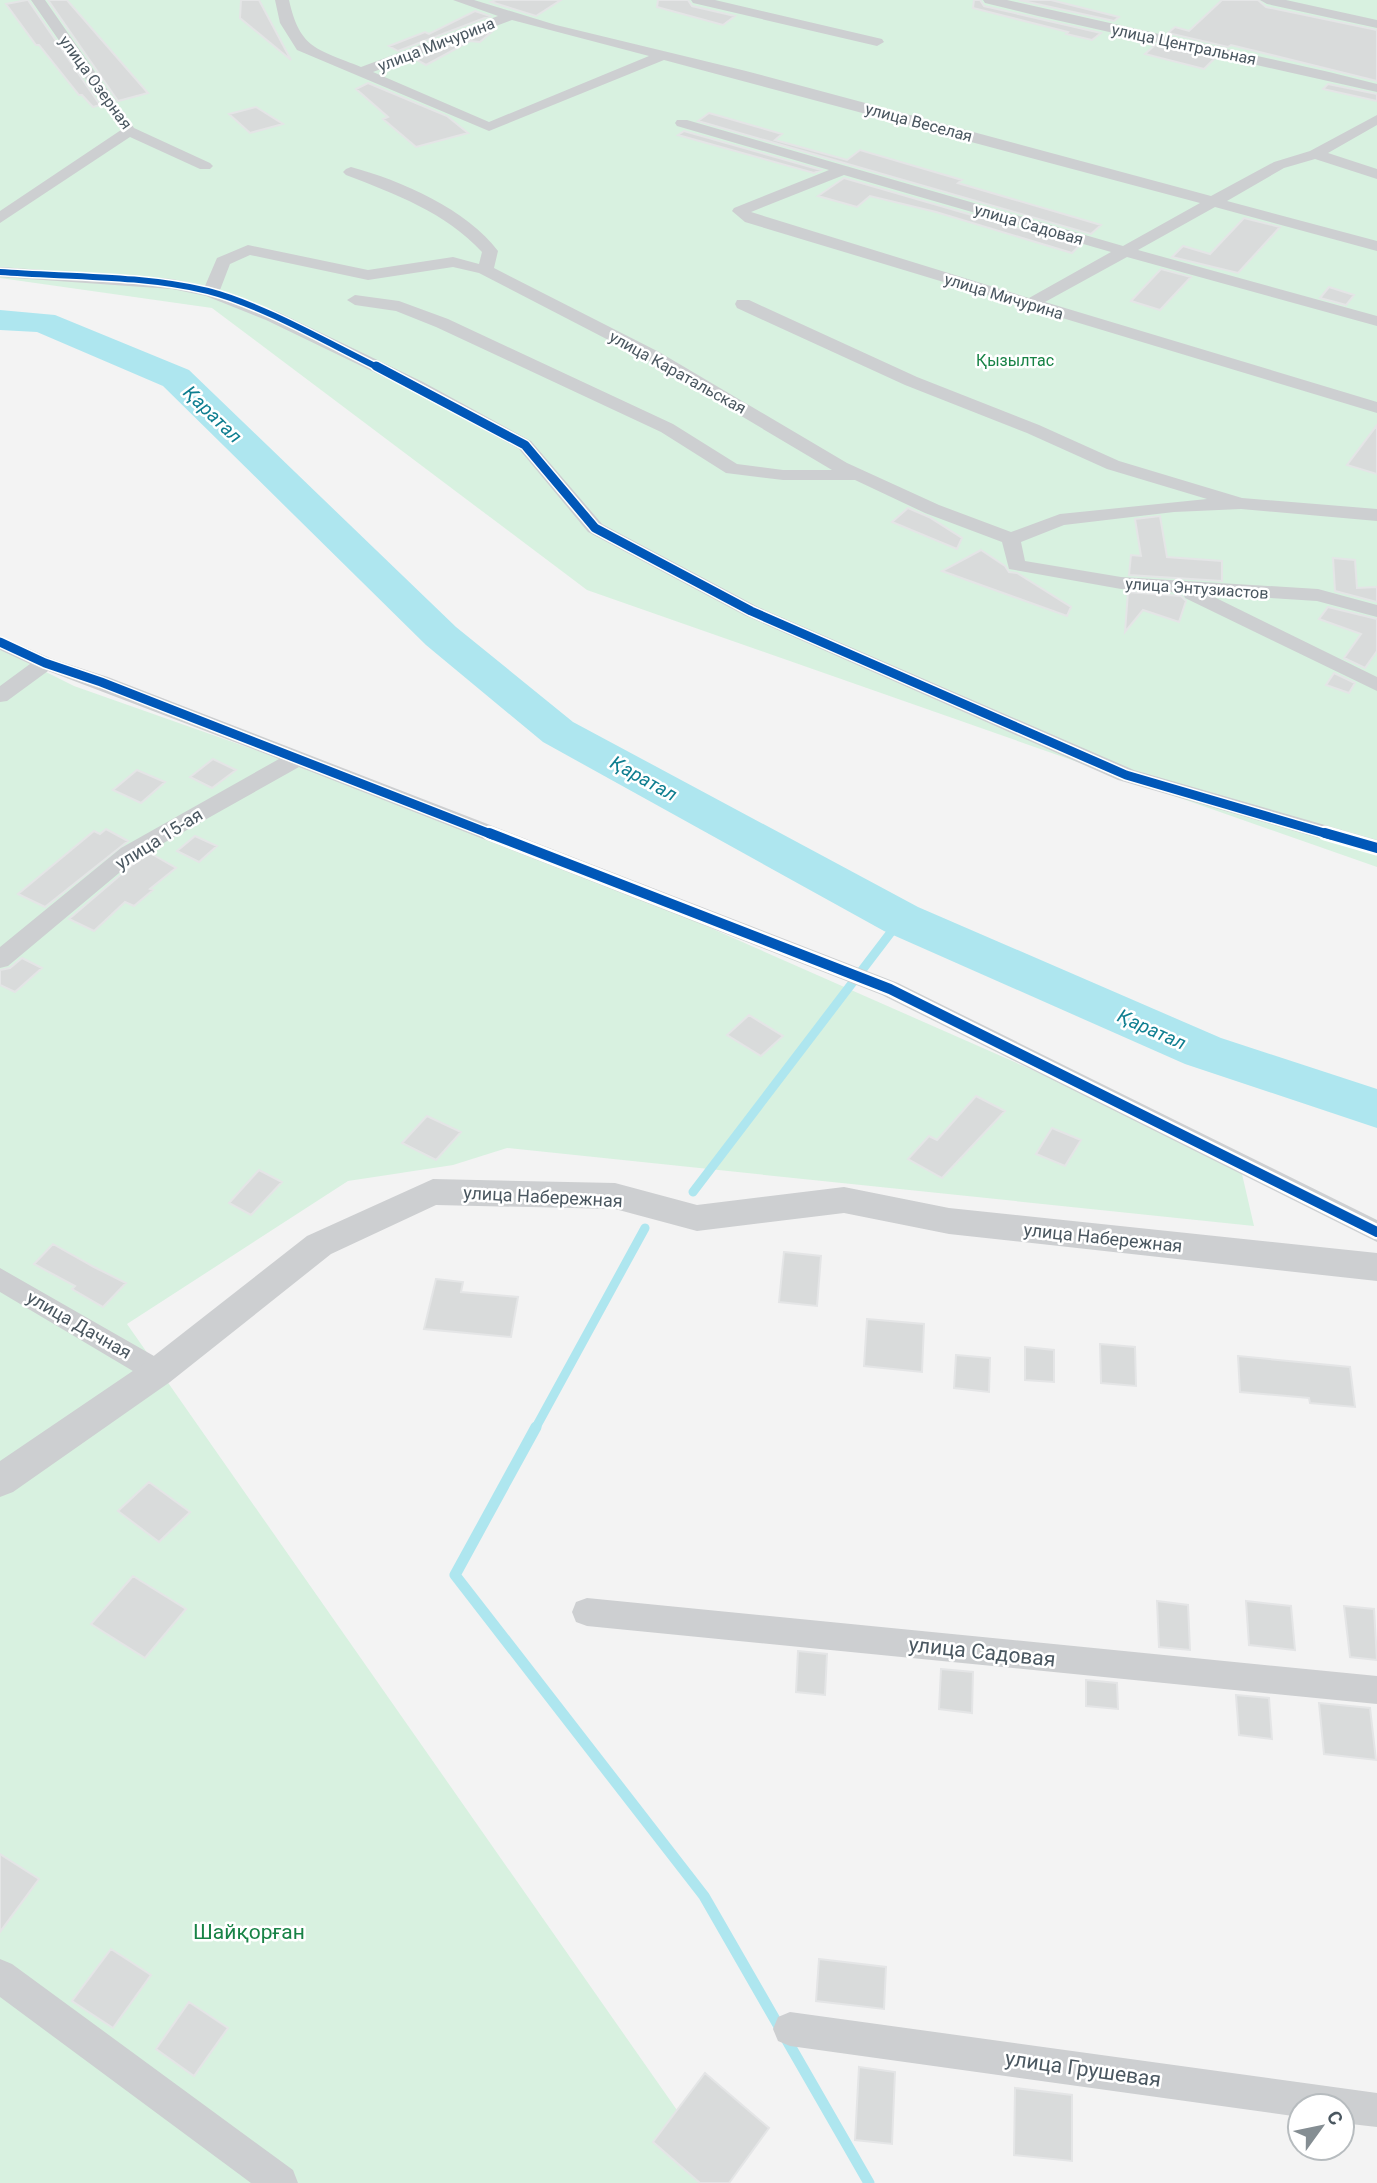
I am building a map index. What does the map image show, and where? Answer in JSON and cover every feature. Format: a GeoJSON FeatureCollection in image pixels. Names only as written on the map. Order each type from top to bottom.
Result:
{"type":"FeatureCollection","features":[{"type":"Feature","properties":{"kind":"street","name":"улица Озерная"},"geometry":{"type":"LineString","coordinates":[[38,0],[129,131],[205,166]]}},
{"type":"Feature","properties":{"kind":"street","name":"улица Мичурина"},"geometry":{"type":"LineString","coordinates":[[282,0],[287,23],[302,47],[489,127],[663,55]]}},
{"type":"Feature","properties":{"kind":"street","name":"улица Веселая"},"geometry":{"type":"LineString","coordinates":[[460,0],[510,16],[1377,246]]}},
{"type":"Feature","properties":{"kind":"street"},"geometry":{"type":"LineString","coordinates":[[698,0],[877,41]]}},
{"type":"Feature","properties":{"kind":"street","name":"улица Центральная"},"geometry":{"type":"LineString","coordinates":[[990,0],[1136,36],[1273,63],[1377,88]]}},
{"type":"Feature","properties":{"kind":"street"},"geometry":{"type":"LineString","coordinates":[[1267,0],[1377,24]]}},
{"type":"Feature","properties":{"kind":"street","name":"улица Мичурина"},"geometry":{"type":"LineString","coordinates":[[361,72],[510,16]]}},
{"type":"Feature","properties":{"kind":"street"},"geometry":{"type":"LineString","coordinates":[[1030,304],[1279,165],[1315,154],[1377,119]]}},
{"type":"Feature","properties":{"kind":"street","name":"улица Садовая"},"geometry":{"type":"LineString","coordinates":[[682,122],[1124,251],[1377,321]]}},
{"type":"Feature","properties":{"kind":"street"},"geometry":{"type":"LineString","coordinates":[[0,218],[129,131]]}},
{"type":"Feature","properties":{"kind":"street"},"geometry":{"type":"LineString","coordinates":[[1315,154],[1377,174]]}},
{"type":"Feature","properties":{"kind":"street","name":"улица Мичурина"},"geometry":{"type":"LineString","coordinates":[[844,170],[740,211],[751,219],[1377,408]]}},
{"type":"Feature","properties":{"kind":"street"},"geometry":{"type":"LineString","coordinates":[[351,172],[416,198],[474,232],[490,251],[485,270]]}},
{"type":"Feature","properties":{"kind":"street","name":"улица Каратальская"},"geometry":{"type":"LineString","coordinates":[[211,292],[223,261],[247,250],[368,275],[453,262],[485,270],[653,356],[860,475],[932,509],[1011,539]]}},
{"type":"Feature","properties":{"kind":"street"},"geometry":{"type":"LineString","coordinates":[[0,272],[172,284],[211,292],[272,316],[417,386],[525,445],[595,527],[751,611],[1126,775],[1377,848]]}},
{"type":"Feature","properties":{"kind":"street"},"geometry":{"type":"LineString","coordinates":[[355,300],[399,306],[442,323],[667,428],[732,469],[783,475],[860,475]]}},
{"type":"Feature","properties":{"kind":"street"},"geometry":{"type":"LineString","coordinates":[[743,304],[911,381],[1032,429],[1113,465],[1241,503]]}},
{"type":"Feature","properties":{"kind":"street"},"geometry":{"type":"LineString","coordinates":[[1011,539],[1060,520],[1174,506],[1241,503],[1377,515]]}},
{"type":"Feature","properties":{"kind":"street","name":"улица Энтузиастов"},"geometry":{"type":"LineString","coordinates":[[1011,539],[1016,565],[1121,583],[1182,589],[1318,595],[1377,611]]}},
{"type":"Feature","properties":{"kind":"street"},"geometry":{"type":"LineString","coordinates":[[1182,589],[1377,685]]}},
{"type":"Feature","properties":{"kind":"street"},"geometry":{"type":"LineString","coordinates":[[0,642],[45,663],[890,989],[1377,1232]]}},
{"type":"Feature","properties":{"kind":"street"},"geometry":{"type":"LineString","coordinates":[[0,696],[45,663]]}},
{"type":"Feature","properties":{"kind":"street","name":"улица 15-ая"},"geometry":{"type":"LineString","coordinates":[[0,960],[129,853],[296,759]]}},
{"type":"Feature","properties":{"kind":"street","name":"улица Набережная"},"geometry":{"type":"LineString","coordinates":[[0,1481],[158,1371],[319,1245],[433,1192],[615,1196],[697,1217],[844,1200],[949,1221],[1377,1267]]}},
{"type":"Feature","properties":{"kind":"street","name":"улица Дачная"},"geometry":{"type":"LineString","coordinates":[[0,1279],[158,1371]]}},
{"type":"Feature","properties":{"kind":"street","name":"улица Садовая"},"geometry":{"type":"LineString","coordinates":[[587,1612],[1377,1690]]}},
{"type":"Feature","properties":{"kind":"street"},"geometry":{"type":"LineString","coordinates":[[0,1976],[280,2183]]}},
{"type":"Feature","properties":{"kind":"street","name":"улица Грушевая"},"geometry":{"type":"LineString","coordinates":[[790,2029],[1377,2110]]}},
{"type":"Feature","properties":{"kind":"green space","name":"Қызылтас"},"geometry":{"type":"Polygon","coordinates":[[[0,0],[1377,0],[1377,867],[587,590],[212,308],[0,278],[0,0]]]}},
{"type":"Feature","properties":{"kind":"green space","name":"Шайқорған"},"geometry":{"type":"Polygon","coordinates":[[[0,649],[74,686],[511,840],[1239,1161],[1254,1226],[507,1148],[453,1165],[348,1181],[127,1324],[728,2183],[0,2183],[0,649]]]}},
{"type":"Feature","properties":{"kind":"building"},"geometry":{"type":"Polygon","coordinates":[[[28,0],[100,105],[93,107],[79,95],[39,45],[36,45],[6,4],[28,0]]]}},
{"type":"Feature","properties":{"kind":"building"},"geometry":{"type":"Polygon","coordinates":[[[48,0],[67,0],[148,93],[118,101],[48,0]]]}},
{"type":"Feature","properties":{"kind":"building"},"geometry":{"type":"Polygon","coordinates":[[[241,0],[259,0],[291,60],[240,18],[241,0]]]}},
{"type":"Feature","properties":{"kind":"building"},"geometry":{"type":"Polygon","coordinates":[[[561,0],[536,16],[491,2],[561,0]]]}},
{"type":"Feature","properties":{"kind":"building"},"geometry":{"type":"Polygon","coordinates":[[[658,0],[688,0],[692,6],[735,16],[723,25],[657,7],[658,0]]]}},
{"type":"Feature","properties":{"kind":"building"},"geometry":{"type":"Polygon","coordinates":[[[974,0],[980,0],[984,6],[1101,33],[1092,40],[1066,34],[1068,32],[973,8],[974,0]]]}},
{"type":"Feature","properties":{"kind":"building"},"geometry":{"type":"Polygon","coordinates":[[[1019,0],[1051,0],[1119,17],[1114,21],[1019,0]]]}},
{"type":"Feature","properties":{"kind":"building"},"geometry":{"type":"Polygon","coordinates":[[[1222,0],[1258,0],[1266,7],[1377,30],[1377,81],[1231,45],[1228,47],[1168,33],[1175,27],[1189,31],[1222,0]]]}},
{"type":"Feature","properties":{"kind":"building"},"geometry":{"type":"Polygon","coordinates":[[[475,11],[490,16],[398,51],[389,46],[425,32],[429,34],[475,11]]]}},
{"type":"Feature","properties":{"kind":"building"},"geometry":{"type":"Polygon","coordinates":[[[495,29],[480,42],[470,41],[426,65],[415,59],[495,29]]]}},
{"type":"Feature","properties":{"kind":"building"},"geometry":{"type":"Polygon","coordinates":[[[1155,45],[1215,58],[1204,69],[1145,54],[1155,45]]]}},
{"type":"Feature","properties":{"kind":"building"},"geometry":{"type":"Polygon","coordinates":[[[368,83],[447,116],[468,133],[416,147],[383,119],[388,117],[356,89],[368,83]]]}},
{"type":"Feature","properties":{"kind":"building"},"geometry":{"type":"Polygon","coordinates":[[[1328,84],[1377,94],[1377,101],[1323,89],[1328,84]]]}},
{"type":"Feature","properties":{"kind":"building"},"geometry":{"type":"Polygon","coordinates":[[[256,107],[283,124],[250,133],[229,114],[256,107]]]}},
{"type":"Feature","properties":{"kind":"building"},"geometry":{"type":"Polygon","coordinates":[[[709,113],[782,134],[775,140],[847,160],[860,150],[962,180],[958,183],[1101,225],[1091,234],[698,121],[709,113]]]}},
{"type":"Feature","properties":{"kind":"building"},"geometry":{"type":"Polygon","coordinates":[[[684,131],[821,170],[814,173],[678,135],[684,131]]]}},
{"type":"Feature","properties":{"kind":"building"},"geometry":{"type":"Polygon","coordinates":[[[844,178],[1079,246],[1072,253],[936,212],[870,196],[857,207],[818,196],[844,178]]]}},
{"type":"Feature","properties":{"kind":"building"},"geometry":{"type":"Polygon","coordinates":[[[1244,218],[1280,227],[1238,273],[1172,257],[1183,246],[1210,254],[1244,218]]]}},
{"type":"Feature","properties":{"kind":"building"},"geometry":{"type":"Polygon","coordinates":[[[1161,269],[1191,277],[1160,310],[1131,301],[1161,269]]]}},
{"type":"Feature","properties":{"kind":"building"},"geometry":{"type":"Polygon","coordinates":[[[1329,287],[1354,295],[1346,305],[1320,298],[1329,287]]]}},
{"type":"Feature","properties":{"kind":"building"},"geometry":{"type":"Polygon","coordinates":[[[1377,425],[1377,474],[1347,465],[1377,425]]]}},
{"type":"Feature","properties":{"kind":"building"},"geometry":{"type":"Polygon","coordinates":[[[908,508],[929,517],[962,538],[957,549],[892,522],[908,508]]]}},
{"type":"Feature","properties":{"kind":"building"},"geometry":{"type":"Polygon","coordinates":[[[1160,516],[1167,557],[1222,561],[1222,581],[1129,575],[1131,555],[1141,556],[1135,519],[1160,516]]]}},
{"type":"Feature","properties":{"kind":"building"},"geometry":{"type":"Polygon","coordinates":[[[981,550],[1005,566],[1009,572],[1017,573],[1071,607],[1067,616],[942,571],[981,550]]]}},
{"type":"Feature","properties":{"kind":"building"},"geometry":{"type":"Polygon","coordinates":[[[1333,558],[1355,560],[1357,588],[1377,587],[1377,602],[1335,591],[1333,558]]]}},
{"type":"Feature","properties":{"kind":"building"},"geometry":{"type":"Polygon","coordinates":[[[1128,592],[1181,596],[1186,601],[1179,622],[1143,610],[1125,632],[1128,592]]]}},
{"type":"Feature","properties":{"kind":"building"},"geometry":{"type":"Polygon","coordinates":[[[1328,607],[1377,619],[1377,651],[1365,668],[1344,658],[1361,634],[1319,619],[1328,607]]]}},
{"type":"Feature","properties":{"kind":"building"},"geometry":{"type":"Polygon","coordinates":[[[1334,673],[1355,683],[1349,693],[1326,685],[1334,673]]]}},
{"type":"Feature","properties":{"kind":"building"},"geometry":{"type":"Polygon","coordinates":[[[213,759],[236,770],[212,788],[190,777],[213,759]]]}},
{"type":"Feature","properties":{"kind":"building"},"geometry":{"type":"Polygon","coordinates":[[[137,770],[165,782],[141,803],[113,790],[137,770]]]}},
{"type":"Feature","properties":{"kind":"building"},"geometry":{"type":"Polygon","coordinates":[[[106,829],[128,841],[45,907],[18,894],[94,831],[100,834],[106,829]]]}},
{"type":"Feature","properties":{"kind":"building"},"geometry":{"type":"Polygon","coordinates":[[[195,836],[217,846],[199,862],[177,851],[195,836]]]}},
{"type":"Feature","properties":{"kind":"building"},"geometry":{"type":"Polygon","coordinates":[[[150,853],[176,868],[134,906],[125,902],[94,931],[69,919],[138,860],[150,853]]]}},
{"type":"Feature","properties":{"kind":"building"},"geometry":{"type":"Polygon","coordinates":[[[22,958],[42,968],[15,992],[0,985],[0,970],[10,968],[22,958]]]}},
{"type":"Feature","properties":{"kind":"building"},"geometry":{"type":"Polygon","coordinates":[[[749,1015],[783,1036],[761,1056],[727,1035],[749,1015]]]}},
{"type":"Feature","properties":{"kind":"building"},"geometry":{"type":"Polygon","coordinates":[[[976,1096],[1005,1111],[942,1178],[908,1159],[929,1136],[937,1140],[976,1096]]]}},
{"type":"Feature","properties":{"kind":"building"},"geometry":{"type":"Polygon","coordinates":[[[427,1116],[461,1132],[436,1160],[402,1143],[427,1116]]]}},
{"type":"Feature","properties":{"kind":"building"},"geometry":{"type":"Polygon","coordinates":[[[1052,1128],[1081,1140],[1065,1166],[1036,1154],[1052,1128]]]}},
{"type":"Feature","properties":{"kind":"building"},"geometry":{"type":"Polygon","coordinates":[[[259,1170],[282,1182],[251,1215],[229,1203],[259,1170]]]}},
{"type":"Feature","properties":{"kind":"building"},"geometry":{"type":"Polygon","coordinates":[[[53,1244],[126,1283],[103,1307],[72,1289],[75,1286],[34,1264],[53,1244]]]}},
{"type":"Feature","properties":{"kind":"building"},"geometry":{"type":"Polygon","coordinates":[[[784,1252],[821,1256],[817,1306],[779,1302],[784,1252]]]}},
{"type":"Feature","properties":{"kind":"building"},"geometry":{"type":"Polygon","coordinates":[[[436,1279],[463,1282],[461,1292],[518,1297],[511,1337],[424,1329],[436,1279]]]}},
{"type":"Feature","properties":{"kind":"building"},"geometry":{"type":"Polygon","coordinates":[[[867,1319],[924,1324],[922,1372],[864,1366],[867,1319]]]}},
{"type":"Feature","properties":{"kind":"building"},"geometry":{"type":"Polygon","coordinates":[[[1100,1344],[1135,1347],[1136,1386],[1101,1383],[1100,1344]]]}},
{"type":"Feature","properties":{"kind":"building"},"geometry":{"type":"Polygon","coordinates":[[[1025,1347],[1054,1350],[1054,1382],[1025,1380],[1025,1347]]]}},
{"type":"Feature","properties":{"kind":"building"},"geometry":{"type":"Polygon","coordinates":[[[956,1355],[990,1358],[989,1392],[954,1388],[956,1355]]]}},
{"type":"Feature","properties":{"kind":"building"},"geometry":{"type":"Polygon","coordinates":[[[1238,1356],[1350,1367],[1355,1407],[1310,1403],[1309,1398],[1240,1392],[1238,1356]]]}},
{"type":"Feature","properties":{"kind":"building"},"geometry":{"type":"Polygon","coordinates":[[[149,1482],[190,1512],[159,1542],[118,1511],[149,1482]]]}},
{"type":"Feature","properties":{"kind":"building"},"geometry":{"type":"Polygon","coordinates":[[[133,1576],[186,1609],[145,1658],[91,1624],[133,1576]]]}},
{"type":"Feature","properties":{"kind":"building"},"geometry":{"type":"Polygon","coordinates":[[[1157,1601],[1188,1605],[1190,1650],[1159,1647],[1157,1601]]]}},
{"type":"Feature","properties":{"kind":"building"},"geometry":{"type":"Polygon","coordinates":[[[1246,1601],[1291,1606],[1295,1650],[1249,1645],[1246,1601]]]}},
{"type":"Feature","properties":{"kind":"building"},"geometry":{"type":"Polygon","coordinates":[[[1344,1606],[1374,1609],[1377,1660],[1350,1657],[1344,1606]]]}},
{"type":"Feature","properties":{"kind":"building"},"geometry":{"type":"Polygon","coordinates":[[[798,1651],[827,1654],[825,1695],[796,1692],[798,1651]]]}},
{"type":"Feature","properties":{"kind":"building"},"geometry":{"type":"Polygon","coordinates":[[[941,1669],[973,1672],[972,1713],[939,1709],[941,1669]]]}},
{"type":"Feature","properties":{"kind":"building"},"geometry":{"type":"Polygon","coordinates":[[[1086,1680],[1117,1683],[1118,1709],[1086,1706],[1086,1680]]]}},
{"type":"Feature","properties":{"kind":"building"},"geometry":{"type":"Polygon","coordinates":[[[1236,1695],[1269,1698],[1272,1739],[1239,1735],[1236,1695]]]}},
{"type":"Feature","properties":{"kind":"building"},"geometry":{"type":"Polygon","coordinates":[[[1319,1703],[1370,1708],[1376,1760],[1324,1754],[1319,1703]]]}},
{"type":"Feature","properties":{"kind":"building"},"geometry":{"type":"Polygon","coordinates":[[[0,1854],[39,1879],[0,1932],[0,1854]]]}},
{"type":"Feature","properties":{"kind":"building"},"geometry":{"type":"Polygon","coordinates":[[[111,1949],[151,1975],[113,2028],[72,2001],[111,1949]]]}},
{"type":"Feature","properties":{"kind":"building"},"geometry":{"type":"Polygon","coordinates":[[[819,1959],[886,1967],[884,2009],[816,2001],[819,1959]]]}},
{"type":"Feature","properties":{"kind":"building"},"geometry":{"type":"Polygon","coordinates":[[[189,2002],[228,2028],[194,2076],[156,2049],[189,2002]]]}},
{"type":"Feature","properties":{"kind":"building"},"geometry":{"type":"Polygon","coordinates":[[[859,2067],[895,2072],[892,2144],[855,2140],[859,2067]]]}},
{"type":"Feature","properties":{"kind":"building"},"geometry":{"type":"Polygon","coordinates":[[[705,2073],[769,2128],[729,2183],[700,2183],[653,2142],[705,2073]]]}},
{"type":"Feature","properties":{"kind":"building"},"geometry":{"type":"Polygon","coordinates":[[[1015,2088],[1072,2095],[1072,2161],[1014,2155],[1015,2088]]]}},
{"type":"Feature","properties":{"kind":"waterway","name":"Қаратал"},"geometry":{"type":"LineString","coordinates":[[0,320],[43,322],[176,378],[441,636],[558,732],[901,919],[1203,1051],[1377,1109]]}},
{"type":"Feature","properties":{"kind":"waterway"},"geometry":{"type":"LineString","coordinates":[[693,1192],[901,919]]}},
{"type":"Feature","properties":{"kind":"waterway"},"geometry":{"type":"LineString","coordinates":[[535,1429],[645,1228]]}},
{"type":"Feature","properties":{"kind":"waterway"},"geometry":{"type":"LineString","coordinates":[[536,1427],[455,1575],[704,1896],[869,2183]]}},
{"type":"Feature","properties":{"kind":"cycle path"},"geometry":{"type":"LineString","coordinates":[[0,272],[172,284],[211,292],[272,316],[417,386],[525,445],[595,528],[751,611],[1126,775],[1377,848]]}},
{"type":"Feature","properties":{"kind":"cycle path"},"geometry":{"type":"LineString","coordinates":[[0,642],[45,663],[101,682],[890,989],[1377,1232]]}}]}
